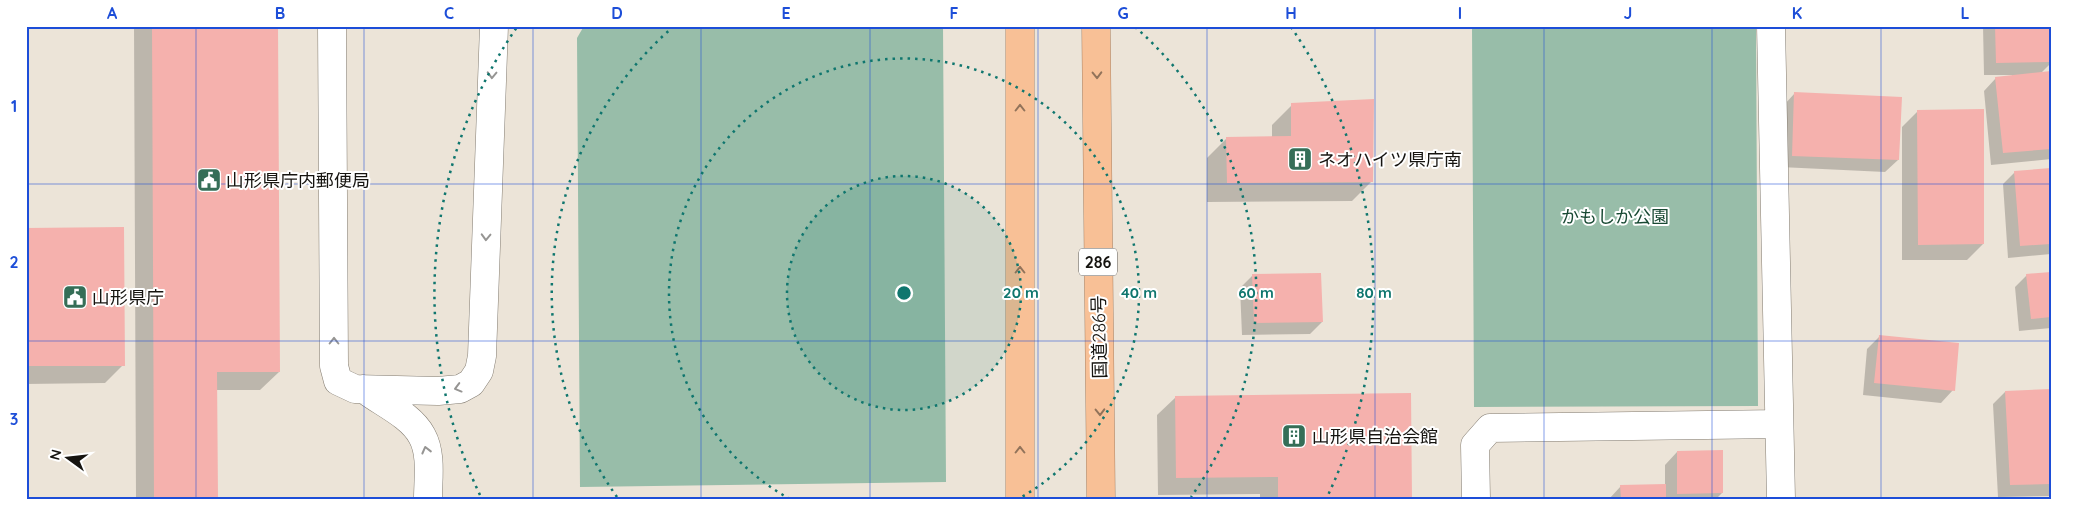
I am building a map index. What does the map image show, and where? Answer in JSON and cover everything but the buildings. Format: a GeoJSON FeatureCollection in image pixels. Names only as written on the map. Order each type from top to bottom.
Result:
{"type":"FeatureCollection","features":[{"type":"Feature","properties":{"kind":"highway"},"geometry":{"type":"LineString","coordinates":[[1020,26],[1020,499]]}},
{"type":"Feature","properties":{"kind":"highway","name":"国道286号"},"geometry":{"type":"LineString","coordinates":[[1096,26],[1101,499]]}},
{"type":"Feature","properties":{"kind":"lane"},"geometry":{"type":"LineString","coordinates":[[332,26],[334,366],[338,381],[355,389],[438,391],[460,389],[471,383],[479,371],[482,356],[494,26]]}},
{"type":"Feature","properties":{"kind":"lane"},"geometry":{"type":"LineString","coordinates":[[1771,26],[1781,499]]}},
{"type":"Feature","properties":{"kind":"lane"},"geometry":{"type":"LineString","coordinates":[[364,389],[410,422],[422,436],[428,458],[428,499]]}},
{"type":"Feature","properties":{"kind":"lane"},"geometry":{"type":"LineString","coordinates":[[1476,499],[1475,445],[1490,428],[1779,424]]}},
{"type":"Feature","properties":{"kind":"green space"},"geometry":{"type":"Polygon","coordinates":[[[584,26],[943,26],[946,482],[580,487],[577,38],[584,26]]]}},
{"type":"Feature","properties":{"kind":"green space","name":"かもしか公園"},"geometry":{"type":"Polygon","coordinates":[[[1472,26],[1756,26],[1758,406],[1474,407],[1472,26]]]}},
{"type":"Feature","properties":{"kind":"place","name":"ネオハイツ県庁南"},"geometry":{"type":"Point","coordinates":[1300,159]}},
{"type":"Feature","properties":{"kind":"place","name":"山形県庁内郵便局"},"geometry":{"type":"Point","coordinates":[209,180]}},
{"type":"Feature","properties":{"kind":"place","name":"山形県庁"},"geometry":{"type":"Point","coordinates":[75,297]}},
{"type":"Feature","properties":{"kind":"place","name":"山形県自治会館"},"geometry":{"type":"Point","coordinates":[1294,436]}}]}
